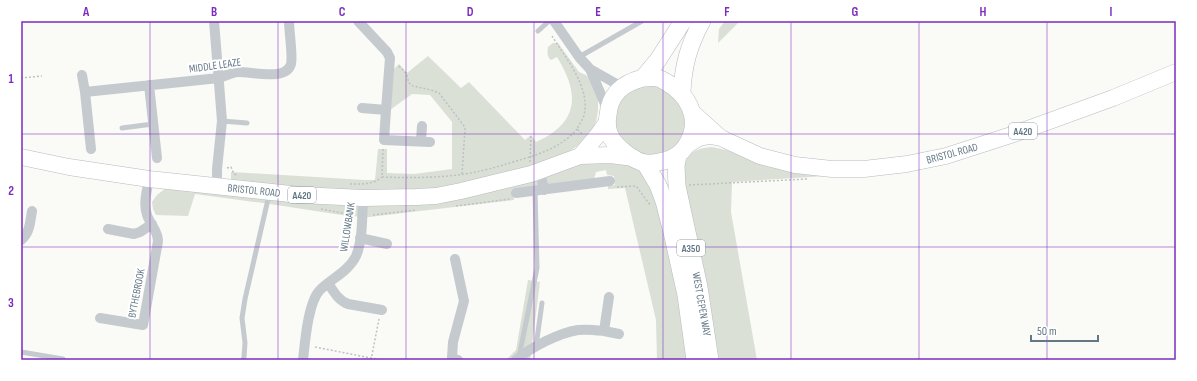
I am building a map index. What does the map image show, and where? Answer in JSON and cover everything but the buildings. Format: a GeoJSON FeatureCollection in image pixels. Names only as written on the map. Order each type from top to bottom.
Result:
{"type":"FeatureCollection","features":[{"type":"Feature","properties":{"kind":"highway","name":"A350"},"geometry":{"type":"LineString","coordinates":[[643,78],[658,60],[683,21]]}},
{"type":"Feature","properties":{"kind":"highway"},"geometry":{"type":"LineString","coordinates":[[682,93],[685,61],[691,43],[702,21]]}},
{"type":"Feature","properties":{"kind":"highway","name":"A350"},"geometry":{"type":"LineString","coordinates":[[639,160],[621,150],[615,143],[609,134],[608,116],[610,103],[615,93],[632,81],[643,78],[657,78],[667,82],[682,93],[692,112],[694,121],[693,130],[682,150]]}},
{"type":"Feature","properties":{"kind":"highway"},"geometry":{"type":"LineString","coordinates":[[639,160],[662,161],[682,150]]}},
{"type":"Feature","properties":{"kind":"highway","name":"WEST CEPEN WAY"},"geometry":{"type":"LineString","coordinates":[[682,150],[676,176],[699,286],[710,360]]}},
{"type":"Feature","properties":{"kind":"highway","name":"WEST CEPEN WAY"},"geometry":{"type":"LineString","coordinates":[[639,160],[658,185],[668,215],[686,295],[695,360]]}},
{"type":"Feature","properties":{"kind":"main road","name":"BRISTOL ROAD"},"geometry":{"type":"LineString","coordinates":[[692,112],[722,138],[760,156],[795,164],[832,169],[864,169],[907,164],[946,156],[1011,135],[1113,98],[1176,72]]}},
{"type":"Feature","properties":{"kind":"main road"},"geometry":{"type":"LineString","coordinates":[[580,156],[598,136],[608,116]]}},
{"type":"Feature","properties":{"kind":"main road","name":"BRISTOL ROAD"},"geometry":{"type":"LineString","coordinates":[[682,150],[699,138],[710,136],[722,138]]}},
{"type":"Feature","properties":{"kind":"main road","name":"BRISTOL ROAD"},"geometry":{"type":"LineString","coordinates":[[21,157],[92,172],[148,179],[270,192],[363,198],[436,196],[485,186],[535,172],[580,156],[610,155],[639,160]]}},
{"type":"Feature","properties":{"kind":"street"},"geometry":{"type":"LineString","coordinates":[[214,21],[222,121],[217,169],[217,186]]}},
{"type":"Feature","properties":{"kind":"street","name":"MIDDLE LEAZE"},"geometry":{"type":"LineString","coordinates":[[85,92],[219,78],[236,72],[276,74],[286,72],[292,61],[289,21]]}},
{"type":"Feature","properties":{"kind":"street"},"geometry":{"type":"LineString","coordinates":[[358,21],[387,52],[390,58],[384,140],[426,141],[422,126]]}},
{"type":"Feature","properties":{"kind":"street"},"geometry":{"type":"LineString","coordinates":[[550,23],[590,69],[622,87]]}},
{"type":"Feature","properties":{"kind":"street"},"geometry":{"type":"LineString","coordinates":[[590,69],[608,116]]}},
{"type":"Feature","properties":{"kind":"street"},"geometry":{"type":"LineString","coordinates":[[82,75],[91,149]]}},
{"type":"Feature","properties":{"kind":"street"},"geometry":{"type":"LineString","coordinates":[[149,85],[157,158]]}},
{"type":"Feature","properties":{"kind":"street"},"geometry":{"type":"LineString","coordinates":[[362,108],[386,110]]}},
{"type":"Feature","properties":{"kind":"street"},"geometry":{"type":"LineString","coordinates":[[535,172],[539,190]]}},
{"type":"Feature","properties":{"kind":"street","name":"BYTHEBROOK"},"geometry":{"type":"LineString","coordinates":[[100,318],[143,325],[158,241],[158,235],[148,217],[145,206],[148,179]]}},
{"type":"Feature","properties":{"kind":"street"},"geometry":{"type":"LineString","coordinates":[[516,193],[605,181]]}},
{"type":"Feature","properties":{"kind":"street","name":"WILLOWBANK"},"geometry":{"type":"LineString","coordinates":[[303,360],[304,345],[312,303],[315,296],[328,283],[346,269],[356,257],[360,238],[363,198]]}},
{"type":"Feature","properties":{"kind":"street"},"geometry":{"type":"LineString","coordinates":[[21,240],[29,230],[32,211]]}},
{"type":"Feature","properties":{"kind":"street"},"geometry":{"type":"LineString","coordinates":[[108,229],[134,234],[152,224]]}},
{"type":"Feature","properties":{"kind":"street"},"geometry":{"type":"LineString","coordinates":[[360,238],[388,244]]}},
{"type":"Feature","properties":{"kind":"street"},"geometry":{"type":"LineString","coordinates":[[455,259],[464,301],[453,342],[452,358],[458,360]]}},
{"type":"Feature","properties":{"kind":"street"},"geometry":{"type":"LineString","coordinates":[[328,283],[337,297],[343,302],[382,310]]}},
{"type":"Feature","properties":{"kind":"street"},"geometry":{"type":"LineString","coordinates":[[604,331],[609,297]]}},
{"type":"Feature","properties":{"kind":"street"},"geometry":{"type":"LineString","coordinates":[[518,359],[538,346],[557,337],[580,330],[604,331],[619,334]]}},
{"type":"Feature","properties":{"kind":"lane"},"geometry":{"type":"LineString","coordinates":[[538,31],[550,23],[549,21]]}},
{"type":"Feature","properties":{"kind":"lane"},"geometry":{"type":"LineString","coordinates":[[579,57],[642,21]]}},
{"type":"Feature","properties":{"kind":"lane"},"geometry":{"type":"LineString","coordinates":[[222,121],[247,123]]}},
{"type":"Feature","properties":{"kind":"lane"},"geometry":{"type":"LineString","coordinates":[[122,128],[153,124]]}},
{"type":"Feature","properties":{"kind":"lane"},"geometry":{"type":"LineString","coordinates":[[518,359],[537,268],[539,190]]}},
{"type":"Feature","properties":{"kind":"lane"},"geometry":{"type":"LineString","coordinates":[[242,360],[244,357],[245,343],[242,318],[245,299],[270,192]]}},
{"type":"Feature","properties":{"kind":"lane"},"geometry":{"type":"LineString","coordinates":[[538,346],[537,339],[542,303]]}},
{"type":"Feature","properties":{"kind":"lane"},"geometry":{"type":"LineString","coordinates":[[21,352],[63,359]]}},
{"type":"Feature","properties":{"kind":"path"},"geometry":{"type":"LineString","coordinates":[[382,177],[414,178],[462,174],[495,167],[529,157],[555,147],[567,139],[577,129],[584,115],[584,99],[582,88],[575,72],[550,23]]}},
{"type":"Feature","properties":{"kind":"path"},"geometry":{"type":"LineString","coordinates":[[390,61],[396,62],[406,73],[409,83],[413,86],[439,93],[464,126],[462,174]]}},
{"type":"Feature","properties":{"kind":"path"},"geometry":{"type":"LineString","coordinates":[[21,78],[42,76]]}},
{"type":"Feature","properties":{"kind":"path"},"geometry":{"type":"LineString","coordinates":[[577,129],[591,142]]}},
{"type":"Feature","properties":{"kind":"path"},"geometry":{"type":"LineString","coordinates":[[531,135],[529,157],[535,172]]}},
{"type":"Feature","properties":{"kind":"path"},"geometry":{"type":"LineString","coordinates":[[346,184],[365,184],[378,181],[382,177],[384,140]]}},
{"type":"Feature","properties":{"kind":"path"},"geometry":{"type":"LineString","coordinates":[[217,169],[231,168],[234,174],[239,177]]}},
{"type":"Feature","properties":{"kind":"path"},"geometry":{"type":"LineString","coordinates":[[679,195],[686,194],[684,186],[813,179]]}},
{"type":"Feature","properties":{"kind":"path"},"geometry":{"type":"LineString","coordinates":[[605,181],[636,186],[659,215],[668,215]]}},
{"type":"Feature","properties":{"kind":"path"},"geometry":{"type":"LineString","coordinates":[[371,359],[378,320],[382,310]]}},
{"type":"Feature","properties":{"kind":"path"},"geometry":{"type":"LineString","coordinates":[[304,345],[382,360]]}},
{"type":"Feature","properties":{"kind":"shaded area"},"geometry":{"type":"Polygon","coordinates":[[[725,21],[740,21],[718,43],[719,29],[725,21]]]}},
{"type":"Feature","properties":{"kind":"shaded area"},"geometry":{"type":"Polygon","coordinates":[[[553,43],[558,43],[579,72],[586,75],[590,79],[598,97],[596,122],[590,134],[585,141],[559,158],[577,163],[609,158],[640,169],[664,212],[690,360],[657,360],[656,320],[625,188],[608,189],[608,186],[615,185],[614,176],[607,175],[606,170],[596,172],[594,179],[513,192],[514,200],[369,217],[348,216],[195,194],[188,216],[156,215],[153,209],[152,202],[157,195],[167,187],[231,192],[231,172],[375,180],[378,149],[387,149],[387,173],[414,174],[452,169],[452,122],[430,95],[412,94],[390,110],[394,69],[399,64],[407,73],[428,56],[461,88],[469,82],[525,140],[531,135],[536,142],[561,126],[568,117],[571,106],[572,95],[564,70],[557,57],[551,60],[547,53],[548,47],[553,43]]]}},
{"type":"Feature","properties":{"kind":"shaded area"},"geometry":{"type":"Polygon","coordinates":[[[651,85],[662,88],[680,103],[687,121],[684,139],[670,152],[647,155],[641,153],[624,141],[617,132],[614,121],[615,108],[623,94],[637,86],[651,85]]]}},
{"type":"Feature","properties":{"kind":"shaded area"},"geometry":{"type":"Polygon","coordinates":[[[712,147],[842,175],[732,182],[731,212],[757,360],[716,360],[682,175],[684,164],[693,152],[712,147]]]}},
{"type":"Feature","properties":{"kind":"shaded area"},"geometry":{"type":"Polygon","coordinates":[[[528,280],[540,282],[530,360],[506,360],[516,350],[528,280]]]}}]}
